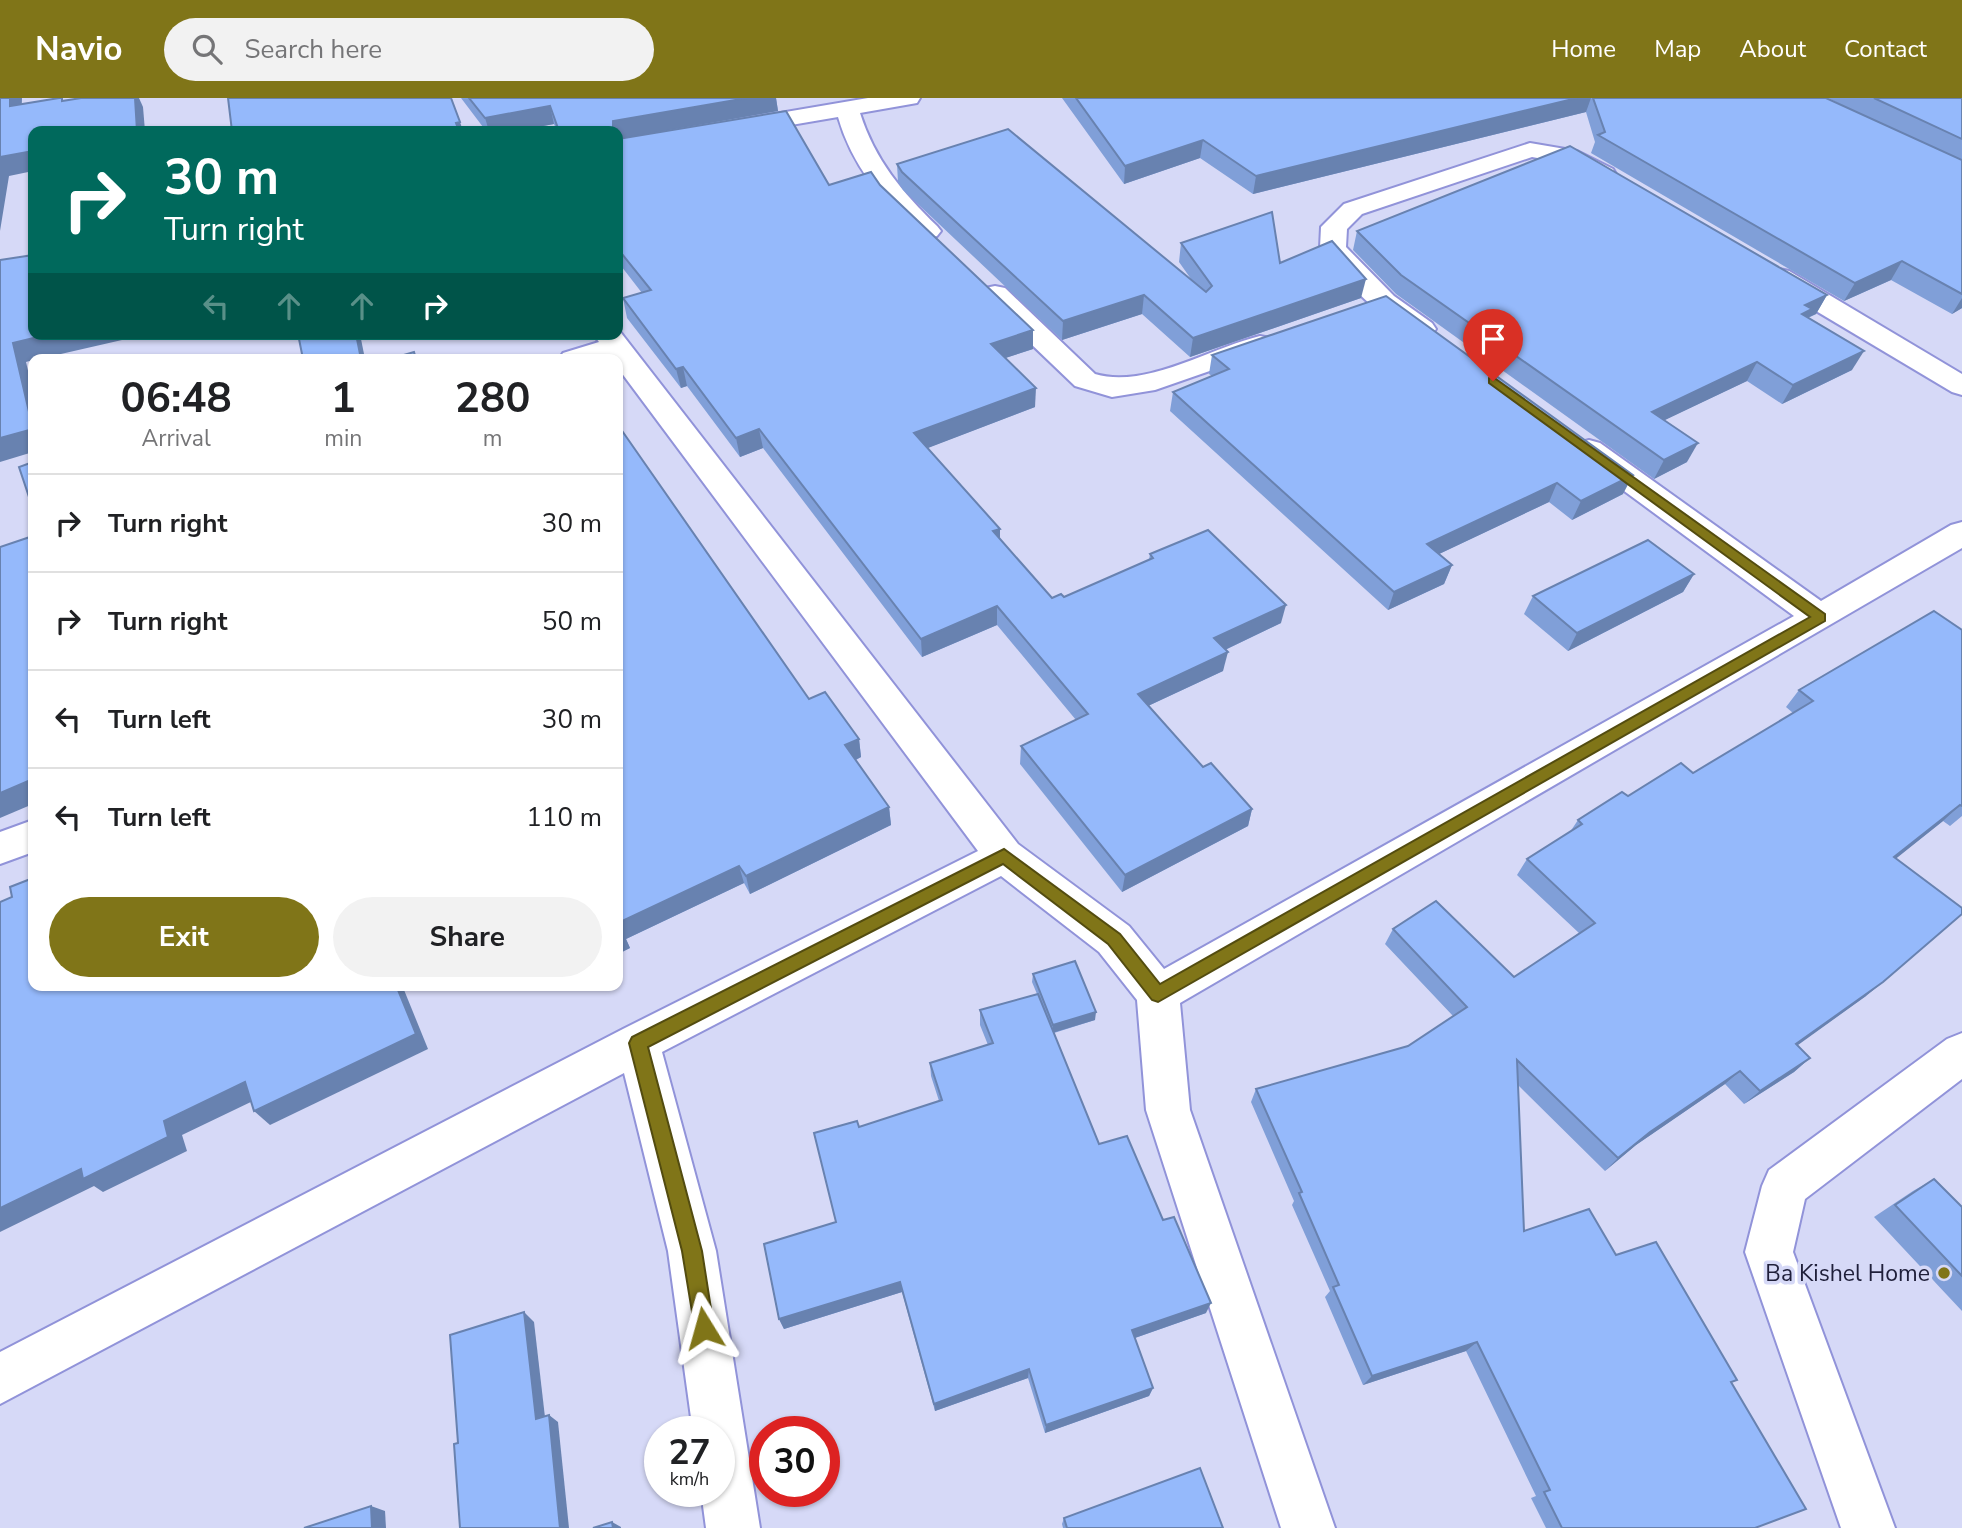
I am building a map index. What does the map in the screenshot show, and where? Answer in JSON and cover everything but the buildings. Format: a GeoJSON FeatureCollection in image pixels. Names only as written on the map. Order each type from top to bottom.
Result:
{"type":"FeatureCollection","features":[{"type":"Feature","properties":{"kind":"street"},"geometry":{"type":"LineString","coordinates":[[712,132],[909,98]]}},
{"type":"Feature","properties":{"kind":"street"},"geometry":{"type":"LineString","coordinates":[[846,107],[856,142],[892,197],[943,245]]}},
{"type":"Feature","properties":{"kind":"street"},"geometry":{"type":"LineString","coordinates":[[1440,342],[1372,306],[1333,248],[1334,227],[1353,209],[1530,150],[1554,150],[1579,159],[1627,187]]}},
{"type":"Feature","properties":{"kind":"street"},"geometry":{"type":"LineString","coordinates":[[1758,265],[1962,386]]}},
{"type":"Feature","properties":{"kind":"street"},"geometry":{"type":"LineString","coordinates":[[973,274],[1085,380],[1112,388],[1145,384],[1284,336]]}},
{"type":"Feature","properties":{"kind":"street"},"geometry":{"type":"LineString","coordinates":[[583,354],[612,340],[623,354]]}},
{"type":"Feature","properties":{"kind":"street"},"geometry":{"type":"LineString","coordinates":[[623,354],[1004,856],[1114,939],[1158,994],[1168,1110],[1308,1528]]}},
{"type":"Feature","properties":{"kind":"street"},"geometry":{"type":"LineString","coordinates":[[1563,431],[1820,617]]}},
{"type":"Feature","properties":{"kind":"street"},"geometry":{"type":"LineString","coordinates":[[1158,994],[1820,617],[1962,533]]}},
{"type":"Feature","properties":{"kind":"street"},"geometry":{"type":"LineString","coordinates":[[0,848],[28,838]]}},
{"type":"Feature","properties":{"kind":"street"},"geometry":{"type":"LineString","coordinates":[[0,1379],[638,1043],[1004,856]]}},
{"type":"Feature","properties":{"kind":"street"},"geometry":{"type":"LineString","coordinates":[[638,1043],[692,1251],[716,1416]]}},
{"type":"Feature","properties":{"kind":"street"},"geometry":{"type":"LineString","coordinates":[[1868,1528],[1769,1252],[1786,1186],[1962,1053]]}},
{"type":"Feature","properties":{"kind":"street"},"geometry":{"type":"LineString","coordinates":[[730,1507],[733,1528]]}},
{"type":"Feature","properties":{"kind":"place","name":"Ba Kishel Home"},"geometry":{"type":"Point","coordinates":[1944,1273]}},
{"type":"Feature","properties":{"kind":"route"},"geometry":{"type":"LineString","coordinates":[[704,1328],[692,1251],[638,1043],[1004,856],[1114,939],[1158,994],[1820,617],[1493,381]]}}]}
